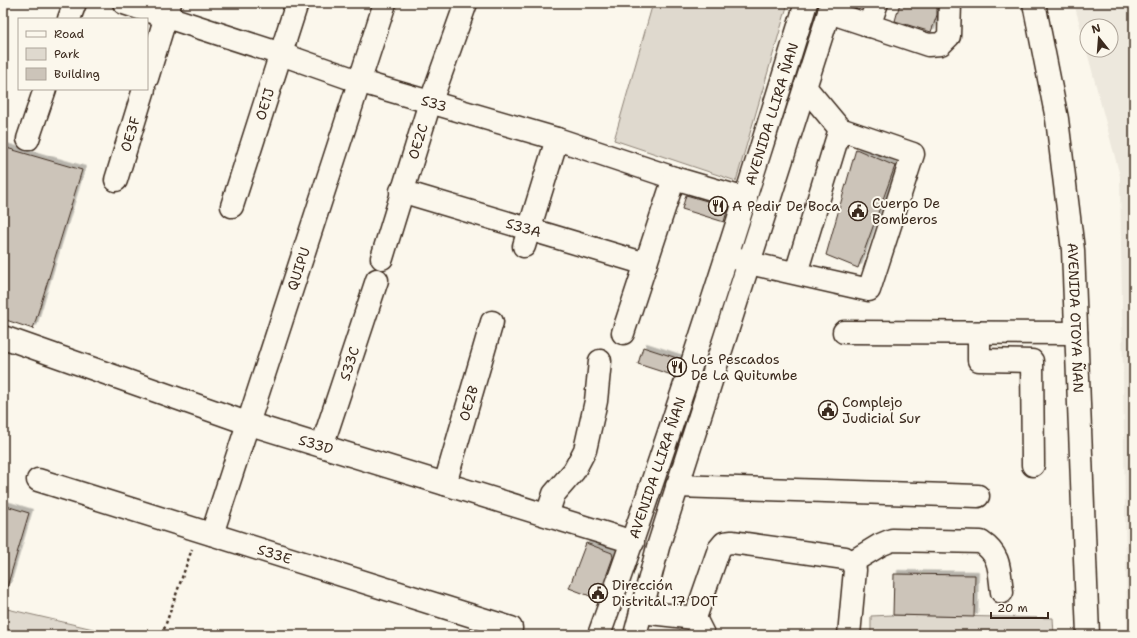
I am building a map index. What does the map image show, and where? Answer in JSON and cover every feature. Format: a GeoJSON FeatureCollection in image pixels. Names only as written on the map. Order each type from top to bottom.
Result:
{"type":"FeatureCollection","features":[{"type":"Feature","properties":{"kind":"street"},"geometry":{"type":"LineString","coordinates":[[69,18],[75,3]]}},
{"type":"Feature","properties":{"kind":"street","name":"S33"},"geometry":{"type":"LineString","coordinates":[[124,3],[168,10],[281,54],[361,82],[557,139],[674,178],[746,199]]}},
{"type":"Feature","properties":{"kind":"street","name":"OE1J"},"geometry":{"type":"LineString","coordinates":[[232,206],[297,3]]}},
{"type":"Feature","properties":{"kind":"street","name":"QUIPU"},"geometry":{"type":"LineString","coordinates":[[205,532],[247,423],[361,82],[385,3]]}},
{"type":"Feature","properties":{"kind":"street","name":"OE2C"},"geometry":{"type":"LineString","coordinates":[[382,258],[401,191],[430,103],[466,3]]}},
{"type":"Feature","properties":{"kind":"street","name":"AVENIDA LLIRA ÑAN"},"geometry":{"type":"LineString","coordinates":[[599,635],[633,542],[746,199],[806,3]]}},
{"type":"Feature","properties":{"kind":"street"},"geometry":{"type":"LineString","coordinates":[[869,26],[877,3]]}},
{"type":"Feature","properties":{"kind":"street"},"geometry":{"type":"LineString","coordinates":[[830,8],[869,26],[928,45],[941,44],[949,36],[950,3]]}},
{"type":"Feature","properties":{"kind":"street","name":"AVENIDA OTOYA ÑAN"},"geometry":{"type":"LineString","coordinates":[[1034,3],[1057,119],[1073,250],[1088,635]]}},
{"type":"Feature","properties":{"kind":"street","name":"AVENIDA LLIRA ÑAN"},"geometry":{"type":"LineString","coordinates":[[635,635],[658,547],[830,8]]}},
{"type":"Feature","properties":{"kind":"street"},"geometry":{"type":"LineString","coordinates":[[148,75],[168,10]]}},
{"type":"Feature","properties":{"kind":"street"},"geometry":{"type":"LineString","coordinates":[[727,255],[749,263],[869,290],[913,154],[840,129],[805,87]]}},
{"type":"Feature","properties":{"kind":"street"},"geometry":{"type":"LineString","coordinates":[[28,139],[45,90]]}},
{"type":"Feature","properties":{"kind":"street","name":"OE3F"},"geometry":{"type":"LineString","coordinates":[[116,180],[144,90]]}},
{"type":"Feature","properties":{"kind":"street"},"geometry":{"type":"LineString","coordinates":[[796,273],[840,129]]}},
{"type":"Feature","properties":{"kind":"street"},"geometry":{"type":"LineString","coordinates":[[526,237],[557,139]]}},
{"type":"Feature","properties":{"kind":"street"},"geometry":{"type":"LineString","coordinates":[[623,333],[674,178]]}},
{"type":"Feature","properties":{"kind":"street","name":"S33A"},"geometry":{"type":"LineString","coordinates":[[401,191],[526,237],[646,264]]}},
{"type":"Feature","properties":{"kind":"street","name":"S33C"},"geometry":{"type":"LineString","coordinates":[[322,446],[377,280]]}},
{"type":"Feature","properties":{"kind":"street","name":"OE2B"},"geometry":{"type":"LineString","coordinates":[[445,484],[492,322]]}},
{"type":"Feature","properties":{"kind":"street"},"geometry":{"type":"LineString","coordinates":[[844,332],[1076,333]]}},
{"type":"Feature","properties":{"kind":"street"},"geometry":{"type":"LineString","coordinates":[[979,333],[979,360],[1032,361],[1033,466]]}},
{"type":"Feature","properties":{"kind":"street","name":"S33D"},"geometry":{"type":"LineString","coordinates":[[3,337],[247,423],[633,542]]}},
{"type":"Feature","properties":{"kind":"street"},"geometry":{"type":"LineString","coordinates":[[546,515],[554,494],[574,471],[585,450],[596,401],[600,361]]}},
{"type":"Feature","properties":{"kind":"street","name":"S33E"},"geometry":{"type":"LineString","coordinates":[[38,480],[511,628]]}},
{"type":"Feature","properties":{"kind":"street"},"geometry":{"type":"LineString","coordinates":[[677,486],[978,496]]}},
{"type":"Feature","properties":{"kind":"street"},"geometry":{"type":"LineString","coordinates":[[852,562],[880,545],[892,540],[981,542],[991,548],[998,558],[1002,592]]}},
{"type":"Feature","properties":{"kind":"street"},"geometry":{"type":"LineString","coordinates":[[640,612],[705,630],[719,548],[724,544],[732,542],[845,558],[852,562],[855,570],[849,635]]}},
{"type":"Feature","properties":{"kind":"path"},"geometry":{"type":"LineString","coordinates":[[162,635],[205,532]]}},
{"type":"Feature","properties":{"kind":"shaded area"},"geometry":{"type":"Polygon","coordinates":[[[1074,3],[1134,3],[1134,635],[1127,635],[1120,176],[1089,58],[1119,58],[1119,18],[1079,18],[1079,22],[1074,3]]]}},
{"type":"Feature","properties":{"kind":"green space"},"geometry":{"type":"Polygon","coordinates":[[[653,3],[788,3],[736,181],[614,140],[653,3]]]}},
{"type":"Feature","properties":{"kind":"green space"},"geometry":{"type":"Polygon","coordinates":[[[3,608],[119,635],[3,635],[3,608]]]}},
{"type":"Feature","properties":{"kind":"green space"},"geometry":{"type":"Polygon","coordinates":[[[893,615],[1053,618],[1054,635],[871,635],[871,616],[893,615]]]}},
{"type":"Feature","properties":{"kind":"building"},"geometry":{"type":"Polygon","coordinates":[[[900,3],[937,3],[937,15],[931,32],[895,21],[900,3]]]}},
{"type":"Feature","properties":{"kind":"building"},"geometry":{"type":"Polygon","coordinates":[[[3,147],[82,170],[33,329],[3,319],[3,147]]]}},
{"type":"Feature","properties":{"kind":"building","name":"Cuerpo De Bomberos"},"geometry":{"type":"Polygon","coordinates":[[[856,149],[895,166],[858,268],[826,255],[856,149]]]}},
{"type":"Feature","properties":{"kind":"building"},"geometry":{"type":"Polygon","coordinates":[[[686,195],[728,207],[724,222],[682,209],[686,195]]]}},
{"type":"Feature","properties":{"kind":"building"},"geometry":{"type":"Polygon","coordinates":[[[643,347],[680,359],[675,376],[638,364],[643,347]]]}},
{"type":"Feature","properties":{"kind":"building"},"geometry":{"type":"Polygon","coordinates":[[[3,505],[29,513],[7,587],[3,586],[3,505]]]}},
{"type":"Feature","properties":{"kind":"building"},"geometry":{"type":"Polygon","coordinates":[[[586,543],[612,553],[613,557],[598,599],[569,588],[586,543]]]}},
{"type":"Feature","properties":{"kind":"building"},"geometry":{"type":"Polygon","coordinates":[[[894,574],[975,575],[974,617],[893,615],[894,574]]]}},
{"type":"Feature","properties":{"kind":"place","name":"A Pedir De Boca"},"geometry":{"type":"Point","coordinates":[718,206]}},
{"type":"Feature","properties":{"kind":"place","name":"Cuerpo De Bomberos"},"geometry":{"type":"Point","coordinates":[858,211]}},
{"type":"Feature","properties":{"kind":"place","name":"Los Pescados De La Quitumbe"},"geometry":{"type":"Point","coordinates":[677,367]}},
{"type":"Feature","properties":{"kind":"place","name":"Complejo Judicial Sur"},"geometry":{"type":"Point","coordinates":[828,410]}},
{"type":"Feature","properties":{"kind":"place","name":"Dirección Distrital 17 DOT"},"geometry":{"type":"Point","coordinates":[598,593]}}]}
